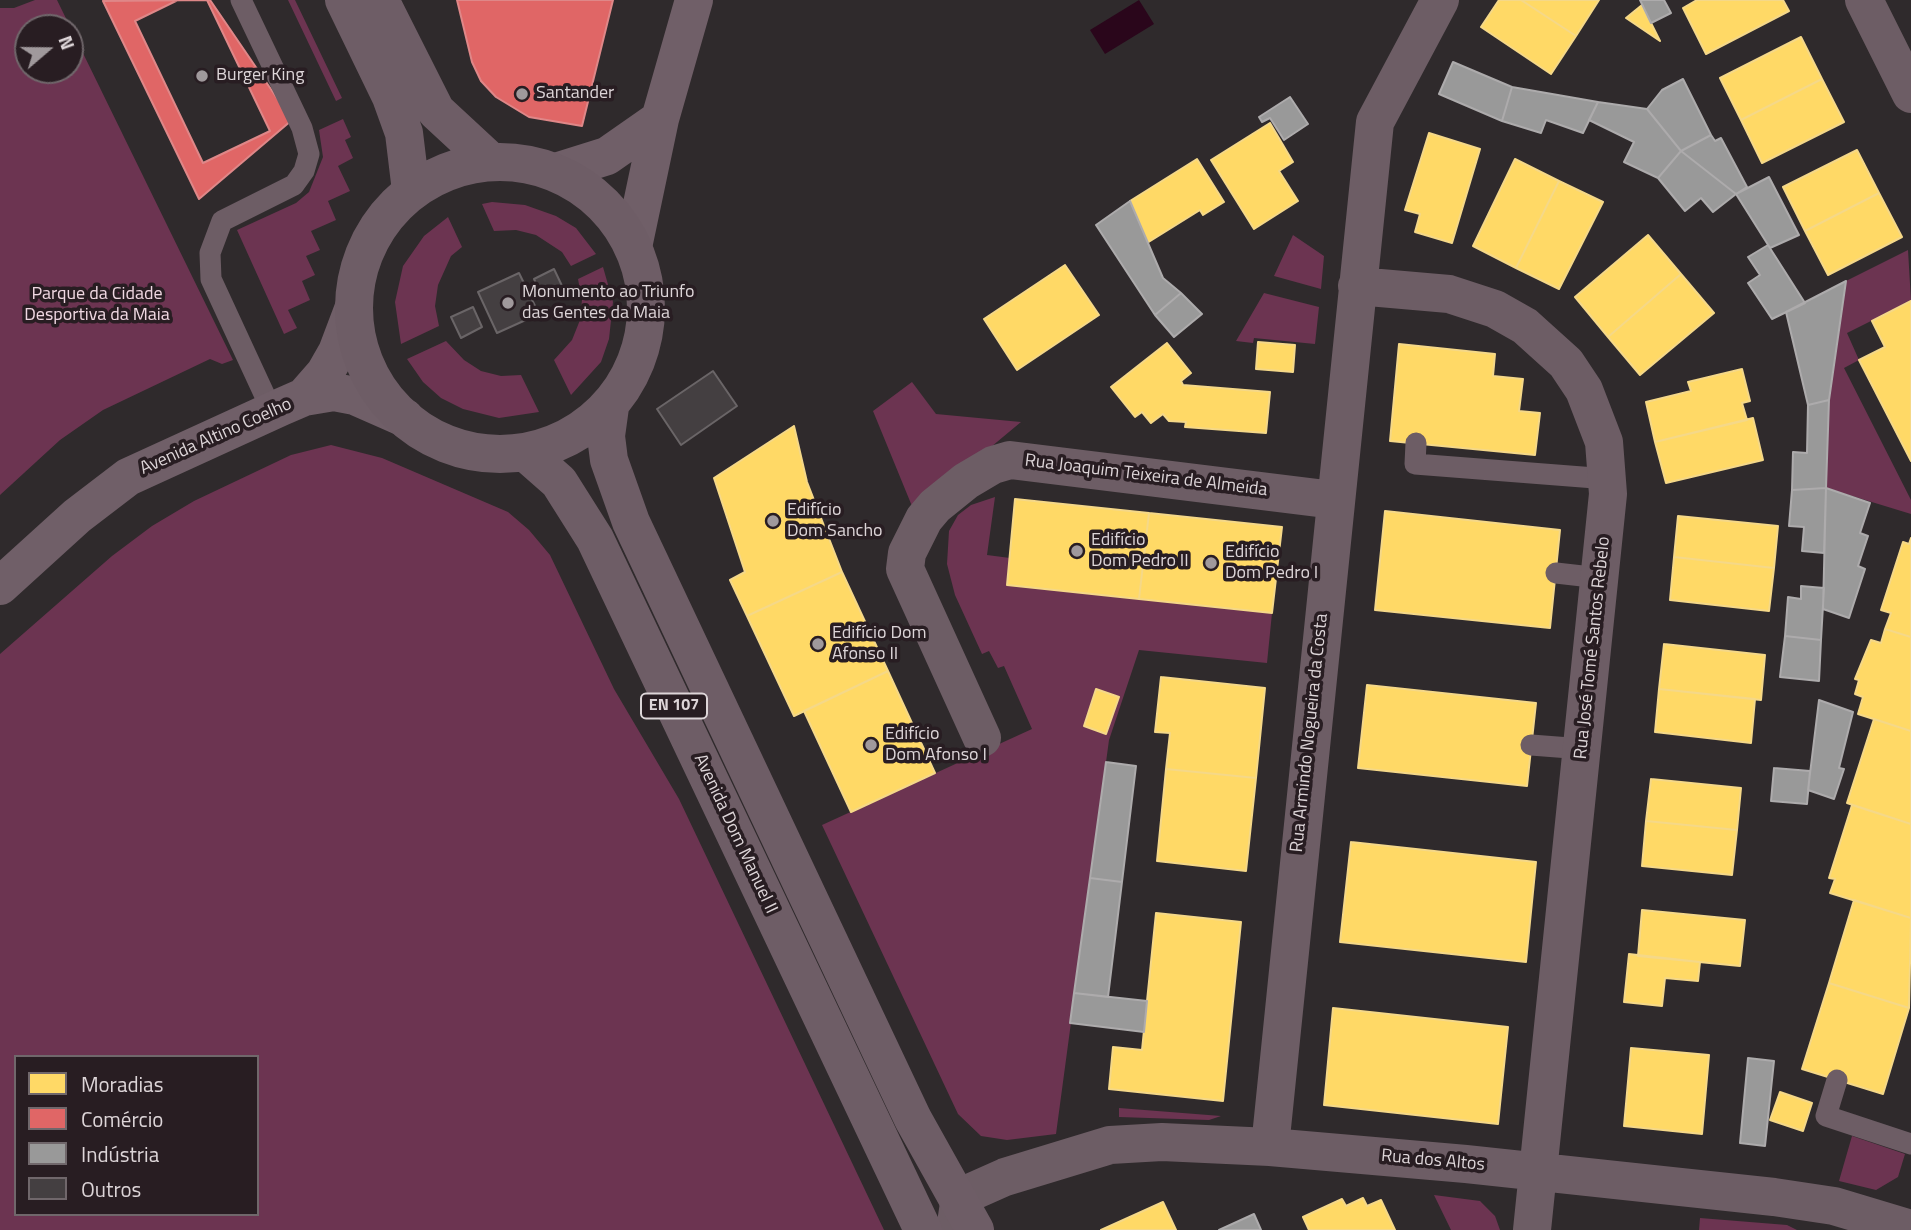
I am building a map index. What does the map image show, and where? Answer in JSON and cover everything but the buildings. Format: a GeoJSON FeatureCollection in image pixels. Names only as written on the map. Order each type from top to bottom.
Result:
{"type":"FeatureCollection","features":[{"type":"Feature","properties":{"kind":"main road"},"geometry":{"type":"LineString","coordinates":[[344,0],[391,97],[404,133],[411,191]]}},
{"type":"Feature","properties":{"kind":"main road"},"geometry":{"type":"LineString","coordinates":[[380,0],[436,111],[490,161]]}},
{"type":"Feature","properties":{"kind":"main road"},"geometry":{"type":"LineString","coordinates":[[634,247],[660,119],[694,0]]}},
{"type":"Feature","properties":{"kind":"main road"},"geometry":{"type":"LineString","coordinates":[[556,172],[607,156],[660,119]]}},
{"type":"Feature","properties":{"kind":"main road"},"geometry":{"type":"LineString","coordinates":[[490,161],[524,163],[556,172],[585,189],[610,211],[634,247],[646,288],[645,330],[633,371],[610,407],[572,437],[526,453],[488,455],[451,447],[417,429],[388,404],[368,371],[356,340],[354,307],[357,274],[369,242],[387,214],[411,191],[448,170],[490,161]]}},
{"type":"Feature","properties":{"kind":"main road","name":"Avenida Altino Coelho"},"geometry":{"type":"LineString","coordinates":[[288,404],[325,373],[337,352],[354,307]]}},
{"type":"Feature","properties":{"kind":"main road","name":"Avenida Altino Coelho"},"geometry":{"type":"LineString","coordinates":[[0,586],[77,516],[128,477],[288,404],[334,392],[355,396],[405,418]]}},
{"type":"Feature","properties":{"kind":"main road"},"geometry":{"type":"LineString","coordinates":[[610,407],[606,436],[609,460],[631,522],[963,1219]]}},
{"type":"Feature","properties":{"kind":"main road","name":"Avenida Dom Manuel II"},"geometry":{"type":"LineString","coordinates":[[526,453],[559,482],[595,539],[923,1230]]}},
{"type":"Feature","properties":{"kind":"street","name":"Rua Armindo Nogueira da Costa"},"geometry":{"type":"LineString","coordinates":[[1270,1147],[1334,500],[1375,122],[1440,0]]}},
{"type":"Feature","properties":{"kind":"street"},"geometry":{"type":"LineString","coordinates":[[1864,0],[1911,93]]}},
{"type":"Feature","properties":{"kind":"street","name":"Rua José Tomé Santos Rebelo"},"geometry":{"type":"LineString","coordinates":[[1357,286],[1449,293],[1495,309],[1536,335],[1566,363],[1584,390],[1604,442],[1608,480],[1600,578],[1532,1230]]}},
{"type":"Feature","properties":{"kind":"street","name":"Rua Joaquim Teixeira de Almeida"},"geometry":{"type":"LineString","coordinates":[[982,738],[905,569],[907,553],[924,519],[966,481],[993,465],[1010,460],[1334,500]]}},
{"type":"Feature","properties":{"kind":"street","name":"Rua dos Altos"},"geometry":{"type":"LineString","coordinates":[[963,1219],[1005,1177],[1110,1144],[1162,1142],[1270,1147],[1538,1171],[1832,1218],[1908,1215]]}},
{"type":"Feature","properties":{"kind":"lane"},"geometry":{"type":"LineString","coordinates":[[241,0],[302,128],[309,154],[304,171],[294,185],[222,221],[210,253],[211,279],[288,404]]}},
{"type":"Feature","properties":{"kind":"lane"},"geometry":{"type":"LineString","coordinates":[[1416,443],[1415,464],[1488,460],[1608,480]]}},
{"type":"Feature","properties":{"kind":"lane"},"geometry":{"type":"LineString","coordinates":[[1556,573],[1600,578]]}},
{"type":"Feature","properties":{"kind":"lane"},"geometry":{"type":"LineString","coordinates":[[1531,745],[1583,749]]}},
{"type":"Feature","properties":{"kind":"lane"},"geometry":{"type":"LineString","coordinates":[[1837,1080],[1826,1116],[1911,1144]]}},
{"type":"Feature","properties":{"kind":"green space","name":"Parque da Cidade Desportiva da Maia"},"geometry":{"type":"Polygon","coordinates":[[[35,0],[57,0],[64,14],[14,14],[14,84],[84,84],[84,55],[233,360],[222,364],[210,359],[103,410],[60,440],[0,495],[0,8],[14,8],[35,0]]]}},
{"type":"Feature","properties":{"kind":"green space"},"geometry":{"type":"Polygon","coordinates":[[[288,0],[295,0],[342,98],[336,101],[288,0]]]}},
{"type":"Feature","properties":{"kind":"green space"},"geometry":{"type":"Polygon","coordinates":[[[343,119],[351,137],[345,140],[353,158],[338,166],[350,191],[328,201],[336,220],[311,231],[320,250],[306,256],[315,275],[302,281],[310,300],[288,310],[297,328],[284,334],[237,230],[296,203],[309,192],[323,157],[319,130],[343,119]]]}},
{"type":"Feature","properties":{"kind":"green space"},"geometry":{"type":"Polygon","coordinates":[[[492,202],[525,205],[556,216],[576,228],[596,254],[571,266],[562,252],[536,235],[516,230],[494,231],[482,204],[492,202]]]}},
{"type":"Feature","properties":{"kind":"green space"},"geometry":{"type":"Polygon","coordinates":[[[448,217],[462,247],[451,256],[438,285],[435,306],[439,326],[401,344],[395,302],[403,266],[424,236],[448,217]]]}},
{"type":"Feature","properties":{"kind":"green space"},"geometry":{"type":"Polygon","coordinates":[[[1293,235],[1324,256],[1321,289],[1274,276],[1293,235]]]}},
{"type":"Feature","properties":{"kind":"green space"},"geometry":{"type":"Polygon","coordinates":[[[1908,250],[1911,301],[1847,333],[1859,360],[1844,368],[1911,500],[1911,514],[1826,488],[1829,400],[1846,281],[1908,250]]]}},
{"type":"Feature","properties":{"kind":"green space"},"geometry":{"type":"Polygon","coordinates":[[[603,267],[613,302],[609,339],[601,362],[571,395],[554,360],[572,340],[580,320],[582,300],[578,279],[603,267]]]}},
{"type":"Feature","properties":{"kind":"green space"},"geometry":{"type":"Polygon","coordinates":[[[1264,293],[1319,307],[1315,344],[1254,338],[1253,343],[1236,341],[1264,293]]]}},
{"type":"Feature","properties":{"kind":"green space"},"geometry":{"type":"Polygon","coordinates":[[[446,341],[464,360],[481,371],[501,376],[521,375],[539,412],[499,418],[463,409],[441,398],[423,382],[407,359],[446,341]]]}},
{"type":"Feature","properties":{"kind":"green space"},"geometry":{"type":"Polygon","coordinates":[[[912,382],[936,414],[1021,422],[914,511],[873,411],[912,382]]]}},
{"type":"Feature","properties":{"kind":"green space"},"geometry":{"type":"Polygon","coordinates":[[[331,445],[382,458],[508,512],[529,530],[550,555],[614,689],[679,799],[884,1230],[0,1230],[0,654],[112,556],[152,526],[194,501],[291,455],[331,445]]]}},
{"type":"Feature","properties":{"kind":"green space"},"geometry":{"type":"Polygon","coordinates":[[[995,497],[987,555],[1010,558],[1007,585],[1272,613],[1267,663],[1139,650],[1109,740],[1056,1134],[1007,1140],[981,1136],[958,1114],[822,825],[1032,729],[1004,666],[998,668],[989,651],[982,654],[955,595],[947,564],[949,531],[958,515],[971,505],[995,497]],[[1096,689],[1084,726],[1106,734],[1119,697],[1096,689]]]}},
{"type":"Feature","properties":{"kind":"green space"},"geometry":{"type":"Polygon","coordinates":[[[1119,1108],[1221,1116],[1209,1120],[1119,1117],[1119,1108]]]}},
{"type":"Feature","properties":{"kind":"green space"},"geometry":{"type":"Polygon","coordinates":[[[1852,1136],[1905,1154],[1898,1177],[1876,1190],[1839,1181],[1852,1136]]]}},
{"type":"Feature","properties":{"kind":"green space"},"geometry":{"type":"Polygon","coordinates":[[[1434,1195],[1480,1201],[1495,1216],[1500,1230],[1451,1230],[1434,1195]]]}},
{"type":"Feature","properties":{"kind":"green space"},"geometry":{"type":"Polygon","coordinates":[[[1700,1218],[1787,1225],[1797,1230],[1699,1230],[1700,1218]]]}},
{"type":"Feature","properties":{"kind":"shaded area"},"geometry":{"type":"Polygon","coordinates":[[[1139,0],[1154,24],[1105,54],[1090,30],[1139,0]]]}},
{"type":"Feature","properties":{"kind":"place","name":"Burger King"},"geometry":{"type":"Point","coordinates":[202,76]}},
{"type":"Feature","properties":{"kind":"place","name":"Santander"},"geometry":{"type":"Point","coordinates":[522,94]}},
{"type":"Feature","properties":{"kind":"place","name":"Monumento ao Triunfo das Gentes da Maia"},"geometry":{"type":"Point","coordinates":[508,303]}},
{"type":"Feature","properties":{"kind":"place","name":"Edifício Dom Sancho"},"geometry":{"type":"Point","coordinates":[773,521]}},
{"type":"Feature","properties":{"kind":"place","name":"Edifício Dom Pedro II"},"geometry":{"type":"Point","coordinates":[1077,551]}},
{"type":"Feature","properties":{"kind":"place","name":"Edifício Dom Pedro I"},"geometry":{"type":"Point","coordinates":[1211,563]}},
{"type":"Feature","properties":{"kind":"place","name":"Edifício Dom Afonso II"},"geometry":{"type":"Point","coordinates":[818,644]}},
{"type":"Feature","properties":{"kind":"place","name":"Edifício Dom Afonso I"},"geometry":{"type":"Point","coordinates":[871,745]}}]}
